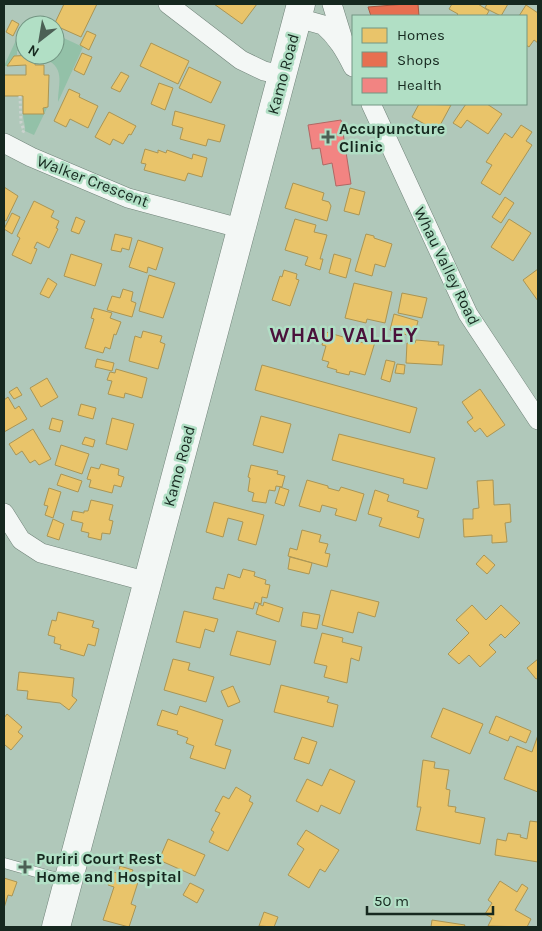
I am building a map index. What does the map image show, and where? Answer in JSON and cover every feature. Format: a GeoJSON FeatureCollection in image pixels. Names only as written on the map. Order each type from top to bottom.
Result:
{"type":"FeatureCollection","features":[{"type":"Feature","properties":{"kind":"main road","name":"Kamo Road"},"geometry":{"type":"LineString","coordinates":[[56,927],[300,11]]}},
{"type":"Feature","properties":{"kind":"street"},"geometry":{"type":"LineString","coordinates":[[168,4],[241,60],[264,71],[282,75]]}},
{"type":"Feature","properties":{"kind":"street"},"geometry":{"type":"LineString","coordinates":[[332,4],[351,64]]}},
{"type":"Feature","properties":{"kind":"street"},"geometry":{"type":"LineString","coordinates":[[300,11],[323,25],[336,37],[351,64]]}},
{"type":"Feature","properties":{"kind":"street","name":"Whau Valley Road"},"geometry":{"type":"LineString","coordinates":[[371,105],[468,314],[538,420]]}},
{"type":"Feature","properties":{"kind":"street","name":"Walker Crescent"},"geometry":{"type":"LineString","coordinates":[[10,146],[128,198],[243,229]]}},
{"type":"Feature","properties":{"kind":"street"},"geometry":{"type":"LineString","coordinates":[[4,513],[20,540],[41,553],[148,582]]}},
{"type":"Feature","properties":{"kind":"lane"},"geometry":{"type":"LineString","coordinates":[[4,863],[69,881]]}},
{"type":"Feature","properties":{"kind":"path"},"geometry":{"type":"LineString","coordinates":[[10,146],[24,130],[21,123],[20,96]]}},
{"type":"Feature","properties":{"kind":"green space"},"geometry":{"type":"Polygon","coordinates":[[[65,39],[83,47],[58,102],[58,70],[55,65],[65,65],[65,39]]]}},
{"type":"Feature","properties":{"kind":"green space"},"geometry":{"type":"Polygon","coordinates":[[[15,42],[15,56],[7,66],[4,66],[15,42]]]}},
{"type":"Feature","properties":{"kind":"green space"},"geometry":{"type":"Polygon","coordinates":[[[43,108],[47,108],[34,135],[25,131],[23,114],[43,114],[43,108]]]}},
{"type":"Feature","properties":{"kind":"building: Homes"},"geometry":{"type":"Polygon","coordinates":[[[64,4],[97,4],[81,37],[65,30],[65,15],[59,15],[64,4]]]}},
{"type":"Feature","properties":{"kind":"building: Homes"},"geometry":{"type":"Polygon","coordinates":[[[214,4],[257,4],[242,24],[214,4]]]}},
{"type":"Feature","properties":{"kind":"building: Homes"},"geometry":{"type":"Polygon","coordinates":[[[452,4],[478,4],[489,11],[487,15],[457,15],[449,9],[452,4]]]}},
{"type":"Feature","properties":{"kind":"building: Homes"},"geometry":{"type":"Polygon","coordinates":[[[487,4],[508,4],[502,15],[485,8],[487,4]]]}},
{"type":"Feature","properties":{"kind":"building: Homes"},"geometry":{"type":"Polygon","coordinates":[[[526,5],[538,13],[538,43],[534,40],[529,47],[527,46],[527,15],[520,15],[526,5]]]}},
{"type":"Feature","properties":{"kind":"building: Homes"},"geometry":{"type":"Polygon","coordinates":[[[12,20],[15,22],[13,36],[6,32],[12,20]]]}},
{"type":"Feature","properties":{"kind":"building: Homes"},"geometry":{"type":"Polygon","coordinates":[[[87,31],[96,35],[89,50],[80,45],[87,31]]]}},
{"type":"Feature","properties":{"kind":"building: Homes"},"geometry":{"type":"Polygon","coordinates":[[[151,43],[189,61],[178,84],[140,66],[151,43]]]}},
{"type":"Feature","properties":{"kind":"building: Homes"},"geometry":{"type":"Polygon","coordinates":[[[82,53],[92,57],[84,75],[74,70],[82,53]]]}},
{"type":"Feature","properties":{"kind":"building: Homes"},"geometry":{"type":"Polygon","coordinates":[[[14,56],[15,65],[26,65],[7,66],[14,56]]]}},
{"type":"Feature","properties":{"kind":"building: Homes"},"geometry":{"type":"Polygon","coordinates":[[[26,65],[44,65],[44,75],[49,75],[48,107],[43,108],[44,114],[23,114],[23,96],[4,96],[4,75],[26,75],[26,65]]]}},
{"type":"Feature","properties":{"kind":"building: Homes"},"geometry":{"type":"Polygon","coordinates":[[[189,67],[221,82],[211,103],[179,88],[189,67]]]}},
{"type":"Feature","properties":{"kind":"building: Homes"},"geometry":{"type":"Polygon","coordinates":[[[121,72],[129,76],[120,92],[111,88],[121,72]]]}},
{"type":"Feature","properties":{"kind":"building: Homes"},"geometry":{"type":"Polygon","coordinates":[[[159,83],[173,88],[165,110],[151,104],[159,83]]]}},
{"type":"Feature","properties":{"kind":"building: Homes"},"geometry":{"type":"Polygon","coordinates":[[[69,89],[80,94],[79,97],[98,106],[88,128],[70,119],[66,127],[54,121],[69,89]]]}},
{"type":"Feature","properties":{"kind":"building: Homes"},"geometry":{"type":"Polygon","coordinates":[[[418,105],[451,105],[437,131],[412,117],[418,105]]]}},
{"type":"Feature","properties":{"kind":"building: Homes"},"geometry":{"type":"Polygon","coordinates":[[[465,105],[488,105],[502,114],[488,134],[467,120],[461,128],[453,123],[465,105]]]}},
{"type":"Feature","properties":{"kind":"building: Homes"},"geometry":{"type":"Polygon","coordinates":[[[175,111],[225,125],[220,142],[208,139],[206,146],[180,139],[183,128],[172,125],[175,111]]]}},
{"type":"Feature","properties":{"kind":"building: Homes"},"geometry":{"type":"Polygon","coordinates":[[[109,112],[136,126],[123,144],[113,139],[110,145],[95,137],[109,112]]]}},
{"type":"Feature","properties":{"kind":"building: Homes"},"geometry":{"type":"Polygon","coordinates":[[[521,125],[532,132],[526,141],[532,145],[500,195],[481,183],[492,165],[486,162],[505,133],[512,138],[521,125]]]}},
{"type":"Feature","properties":{"kind":"building: Homes"},"geometry":{"type":"Polygon","coordinates":[[[145,149],[158,153],[158,150],[166,153],[167,150],[192,159],[193,154],[207,158],[202,177],[188,173],[185,181],[144,170],[146,164],[141,163],[145,149]]]}},
{"type":"Feature","properties":{"kind":"building: Homes"},"geometry":{"type":"Polygon","coordinates":[[[293,183],[324,193],[322,200],[329,202],[331,206],[327,221],[285,208],[293,183]]]}},
{"type":"Feature","properties":{"kind":"building: Homes"},"geometry":{"type":"Polygon","coordinates":[[[4,187],[18,196],[6,221],[4,220],[4,187]]]}},
{"type":"Feature","properties":{"kind":"building: Homes"},"geometry":{"type":"Polygon","coordinates":[[[350,188],[365,192],[359,215],[344,211],[350,188]]]}},
{"type":"Feature","properties":{"kind":"building: Homes"},"geometry":{"type":"Polygon","coordinates":[[[505,197],[514,203],[501,223],[492,217],[505,197]]]}},
{"type":"Feature","properties":{"kind":"building: Homes"},"geometry":{"type":"Polygon","coordinates":[[[34,201],[54,211],[51,217],[59,221],[56,228],[58,229],[49,248],[37,242],[34,248],[37,249],[31,264],[12,255],[20,238],[17,236],[34,201]]]}},
{"type":"Feature","properties":{"kind":"building: Homes"},"geometry":{"type":"Polygon","coordinates":[[[12,213],[20,217],[12,234],[4,229],[12,213]]]}},
{"type":"Feature","properties":{"kind":"building: Homes"},"geometry":{"type":"Polygon","coordinates":[[[76,217],[85,221],[79,234],[71,231],[76,217]]]}},
{"type":"Feature","properties":{"kind":"building: Homes"},"geometry":{"type":"Polygon","coordinates":[[[295,219],[316,225],[314,232],[327,235],[320,259],[323,259],[320,270],[305,265],[308,257],[285,250],[295,219]]]}},
{"type":"Feature","properties":{"kind":"building: Homes"},"geometry":{"type":"Polygon","coordinates":[[[509,219],[531,233],[513,261],[491,247],[509,219]]]}},
{"type":"Feature","properties":{"kind":"building: Homes"},"geometry":{"type":"Polygon","coordinates":[[[115,234],[132,238],[129,250],[122,248],[121,252],[111,250],[115,234]]]}},
{"type":"Feature","properties":{"kind":"building: Homes"},"geometry":{"type":"Polygon","coordinates":[[[366,234],[392,244],[385,267],[375,264],[372,276],[355,271],[366,234]]]}},
{"type":"Feature","properties":{"kind":"building: Homes"},"geometry":{"type":"Polygon","coordinates":[[[138,240],[163,248],[156,270],[148,267],[147,273],[129,267],[138,240]]]}},
{"type":"Feature","properties":{"kind":"building: Homes"},"geometry":{"type":"Polygon","coordinates":[[[71,254],[102,264],[95,286],[64,276],[71,254]]]}},
{"type":"Feature","properties":{"kind":"building: Homes"},"geometry":{"type":"Polygon","coordinates":[[[334,254],[351,259],[346,278],[329,273],[334,254]]]}},
{"type":"Feature","properties":{"kind":"building: Homes"},"geometry":{"type":"Polygon","coordinates":[[[538,269],[538,301],[523,280],[538,269]]]}},
{"type":"Feature","properties":{"kind":"building: Homes"},"geometry":{"type":"Polygon","coordinates":[[[284,270],[297,274],[296,279],[299,280],[290,306],[272,300],[284,270]]]}},
{"type":"Feature","properties":{"kind":"building: Homes"},"geometry":{"type":"Polygon","coordinates":[[[149,275],[175,283],[163,318],[139,311],[149,275]]]}},
{"type":"Feature","properties":{"kind":"building: Homes"},"geometry":{"type":"Polygon","coordinates":[[[48,278],[57,284],[49,298],[40,294],[48,278]]]}},
{"type":"Feature","properties":{"kind":"building: Homes"},"geometry":{"type":"Polygon","coordinates":[[[354,283],[392,292],[385,323],[367,319],[366,323],[345,318],[354,283]]]}},
{"type":"Feature","properties":{"kind":"building: Homes"},"geometry":{"type":"Polygon","coordinates":[[[123,289],[133,292],[131,301],[136,303],[132,317],[107,310],[112,296],[120,298],[123,289]]]}},
{"type":"Feature","properties":{"kind":"building: Homes"},"geometry":{"type":"Polygon","coordinates":[[[402,293],[427,298],[422,318],[398,313],[402,293]]]}},
{"type":"Feature","properties":{"kind":"building: Homes"},"geometry":{"type":"Polygon","coordinates":[[[94,308],[112,313],[110,318],[121,322],[116,335],[114,334],[110,349],[105,347],[103,353],[85,348],[94,319],[91,318],[94,308]]]}},
{"type":"Feature","properties":{"kind":"building: Homes"},"geometry":{"type":"Polygon","coordinates":[[[394,314],[418,321],[414,337],[390,330],[394,314]]]}},
{"type":"Feature","properties":{"kind":"building: Homes"},"geometry":{"type":"Polygon","coordinates":[[[143,331],[162,336],[160,342],[165,344],[158,369],[129,361],[135,336],[141,338],[143,331]]]}},
{"type":"Feature","properties":{"kind":"building: Homes"},"geometry":{"type":"Polygon","coordinates":[[[326,332],[364,343],[366,339],[375,342],[365,375],[350,371],[349,375],[336,372],[337,370],[327,367],[329,362],[322,360],[326,346],[322,345],[326,332]]]}},
{"type":"Feature","properties":{"kind":"building: Homes"},"geometry":{"type":"Polygon","coordinates":[[[416,340],[439,342],[438,345],[444,345],[442,365],[406,363],[407,343],[415,343],[416,340]]]}},
{"type":"Feature","properties":{"kind":"building: Homes"},"geometry":{"type":"Polygon","coordinates":[[[97,359],[114,363],[112,371],[95,367],[97,359]]]}},
{"type":"Feature","properties":{"kind":"building: Homes"},"geometry":{"type":"Polygon","coordinates":[[[386,360],[395,362],[390,382],[381,379],[386,360]]]}},
{"type":"Feature","properties":{"kind":"building: Homes"},"geometry":{"type":"Polygon","coordinates":[[[397,364],[405,365],[404,374],[395,373],[397,364]]]}},
{"type":"Feature","properties":{"kind":"building: Homes"},"geometry":{"type":"Polygon","coordinates":[[[262,365],[417,408],[410,433],[255,390],[262,365]]]}},
{"type":"Feature","properties":{"kind":"building: Homes"},"geometry":{"type":"Polygon","coordinates":[[[116,369],[147,378],[142,398],[125,393],[124,398],[108,394],[112,381],[107,380],[110,372],[115,373],[116,369]]]}},
{"type":"Feature","properties":{"kind":"building: Homes"},"geometry":{"type":"Polygon","coordinates":[[[47,378],[58,397],[41,407],[30,388],[47,378]]]}},
{"type":"Feature","properties":{"kind":"building: Homes"},"geometry":{"type":"Polygon","coordinates":[[[17,387],[22,395],[14,399],[9,392],[17,387]]]}},
{"type":"Feature","properties":{"kind":"building: Homes"},"geometry":{"type":"Polygon","coordinates":[[[480,389],[505,425],[487,437],[480,428],[475,432],[467,422],[473,418],[462,402],[480,389]]]}},
{"type":"Feature","properties":{"kind":"building: Homes"},"geometry":{"type":"Polygon","coordinates":[[[8,397],[15,409],[19,406],[27,419],[4,432],[4,400],[8,397]]]}},
{"type":"Feature","properties":{"kind":"building: Homes"},"geometry":{"type":"Polygon","coordinates":[[[81,404],[96,408],[93,419],[78,415],[81,404]]]}},
{"type":"Feature","properties":{"kind":"building: Homes"},"geometry":{"type":"Polygon","coordinates":[[[261,416],[291,424],[283,453],[253,445],[261,416]]]}},
{"type":"Feature","properties":{"kind":"building: Homes"},"geometry":{"type":"Polygon","coordinates":[[[52,418],[63,421],[60,432],[49,429],[52,418]]]}},
{"type":"Feature","properties":{"kind":"building: Homes"},"geometry":{"type":"Polygon","coordinates":[[[112,418],[134,424],[127,450],[106,444],[112,418]]]}},
{"type":"Feature","properties":{"kind":"building: Homes"},"geometry":{"type":"Polygon","coordinates":[[[33,429],[51,459],[39,465],[35,460],[30,463],[22,451],[16,455],[9,444],[33,429]]]}},
{"type":"Feature","properties":{"kind":"building: Homes"},"geometry":{"type":"Polygon","coordinates":[[[339,434],[435,458],[427,489],[403,483],[404,479],[332,460],[339,434]]]}},
{"type":"Feature","properties":{"kind":"building: Homes"},"geometry":{"type":"Polygon","coordinates":[[[85,437],[95,440],[93,447],[82,444],[85,437]]]}},
{"type":"Feature","properties":{"kind":"building: Homes"},"geometry":{"type":"Polygon","coordinates":[[[61,445],[89,454],[82,474],[55,465],[61,445]]]}},
{"type":"Feature","properties":{"kind":"building: Homes"},"geometry":{"type":"Polygon","coordinates":[[[101,464],[119,469],[118,475],[124,477],[121,487],[114,485],[112,493],[89,487],[91,480],[87,479],[91,467],[99,469],[101,464]]]}},
{"type":"Feature","properties":{"kind":"building: Homes"},"geometry":{"type":"Polygon","coordinates":[[[251,465],[278,471],[277,474],[285,476],[282,487],[276,486],[275,491],[269,490],[266,503],[252,501],[254,493],[248,491],[250,478],[248,477],[251,465]]]}},
{"type":"Feature","properties":{"kind":"building: Homes"},"geometry":{"type":"Polygon","coordinates":[[[61,474],[82,481],[78,492],[57,485],[61,474]]]}},
{"type":"Feature","properties":{"kind":"building: Homes"},"geometry":{"type":"Polygon","coordinates":[[[307,480],[339,491],[341,487],[364,494],[356,521],[335,515],[337,509],[322,505],[320,512],[299,506],[307,480]]]}},
{"type":"Feature","properties":{"kind":"building: Homes"},"geometry":{"type":"Polygon","coordinates":[[[493,480],[494,505],[510,504],[511,522],[505,523],[507,542],[492,543],[492,535],[464,537],[463,519],[473,519],[473,509],[479,508],[477,481],[493,480]]]}},
{"type":"Feature","properties":{"kind":"building: Homes"},"geometry":{"type":"Polygon","coordinates":[[[280,487],[289,490],[284,506],[275,503],[280,487]]]}},
{"type":"Feature","properties":{"kind":"building: Homes"},"geometry":{"type":"Polygon","coordinates":[[[49,488],[61,492],[53,518],[45,515],[48,506],[44,505],[49,488]]]}},
{"type":"Feature","properties":{"kind":"building: Homes"},"geometry":{"type":"Polygon","coordinates":[[[375,490],[389,495],[387,501],[419,511],[417,517],[424,519],[419,538],[379,526],[382,518],[368,514],[375,490]]]}},
{"type":"Feature","properties":{"kind":"building: Homes"},"geometry":{"type":"Polygon","coordinates":[[[91,500],[113,505],[109,520],[113,521],[110,534],[102,533],[101,540],[88,537],[89,533],[81,531],[83,523],[71,520],[73,511],[84,513],[84,511],[88,511],[91,500]]]}},
{"type":"Feature","properties":{"kind":"building: Homes"},"geometry":{"type":"Polygon","coordinates":[[[214,502],[264,515],[256,545],[238,540],[243,522],[228,518],[223,537],[206,532],[214,502]]]}},
{"type":"Feature","properties":{"kind":"building: Homes"},"geometry":{"type":"Polygon","coordinates":[[[53,519],[64,524],[59,540],[47,536],[53,519]]]}},
{"type":"Feature","properties":{"kind":"building: Homes"},"geometry":{"type":"Polygon","coordinates":[[[302,530],[321,535],[319,542],[328,544],[325,553],[330,554],[327,567],[288,556],[290,548],[297,550],[302,530]]]}},
{"type":"Feature","properties":{"kind":"building: Homes"},"geometry":{"type":"Polygon","coordinates":[[[484,555],[495,565],[487,574],[476,564],[484,555]]]}},
{"type":"Feature","properties":{"kind":"building: Homes"},"geometry":{"type":"Polygon","coordinates":[[[290,557],[312,563],[309,574],[288,569],[290,557]]]}},
{"type":"Feature","properties":{"kind":"building: Homes"},"geometry":{"type":"Polygon","coordinates":[[[243,569],[255,572],[254,576],[266,580],[265,584],[270,585],[267,598],[262,597],[261,604],[255,602],[253,609],[213,599],[216,587],[224,589],[228,574],[240,578],[243,569]]]}},
{"type":"Feature","properties":{"kind":"building: Homes"},"geometry":{"type":"Polygon","coordinates":[[[331,590],[379,602],[375,617],[358,612],[353,633],[322,625],[331,590]]]}},
{"type":"Feature","properties":{"kind":"building: Homes"},"geometry":{"type":"Polygon","coordinates":[[[264,602],[283,608],[279,622],[256,614],[259,604],[263,606],[264,602]]]}},
{"type":"Feature","properties":{"kind":"building: Homes"},"geometry":{"type":"Polygon","coordinates":[[[472,605],[486,620],[501,605],[520,623],[505,638],[501,634],[489,645],[496,652],[480,667],[469,655],[459,664],[448,654],[469,633],[456,620],[472,605]]]}},
{"type":"Feature","properties":{"kind":"building: Homes"},"geometry":{"type":"Polygon","coordinates":[[[184,611],[218,619],[214,632],[205,629],[200,648],[176,642],[184,611]]]}},
{"type":"Feature","properties":{"kind":"building: Homes"},"geometry":{"type":"Polygon","coordinates":[[[58,612],[94,621],[92,627],[99,629],[95,646],[88,644],[84,656],[60,649],[61,645],[54,643],[55,637],[48,635],[52,620],[56,621],[58,612]]]}},
{"type":"Feature","properties":{"kind":"building: Homes"},"geometry":{"type":"Polygon","coordinates":[[[303,612],[320,615],[317,629],[301,626],[303,612]]]}},
{"type":"Feature","properties":{"kind":"building: Homes"},"geometry":{"type":"Polygon","coordinates":[[[237,631],[276,641],[270,665],[230,655],[237,631]]]}},
{"type":"Feature","properties":{"kind":"building: Homes"},"geometry":{"type":"Polygon","coordinates":[[[322,633],[343,638],[342,642],[362,647],[359,661],[351,658],[347,683],[324,677],[327,666],[314,663],[322,633]]]}},
{"type":"Feature","properties":{"kind":"building: Homes"},"geometry":{"type":"Polygon","coordinates":[[[173,659],[190,663],[188,670],[214,677],[206,702],[164,690],[173,659]]]}},
{"type":"Feature","properties":{"kind":"building: Homes"},"geometry":{"type":"Polygon","coordinates":[[[538,659],[538,678],[536,679],[527,668],[538,659]]]}},
{"type":"Feature","properties":{"kind":"building: Homes"},"geometry":{"type":"Polygon","coordinates":[[[19,672],[74,678],[72,696],[77,700],[69,710],[60,703],[27,699],[28,691],[17,690],[19,672]]]}},
{"type":"Feature","properties":{"kind":"building: Homes"},"geometry":{"type":"Polygon","coordinates":[[[281,685],[329,697],[327,702],[338,705],[333,727],[274,712],[281,685]]]}},
{"type":"Feature","properties":{"kind":"building: Homes"},"geometry":{"type":"Polygon","coordinates":[[[233,686],[240,702],[228,707],[221,691],[233,686]]]}},
{"type":"Feature","properties":{"kind":"building: Homes"},"geometry":{"type":"Polygon","coordinates":[[[180,706],[223,720],[215,745],[231,750],[225,769],[190,758],[194,746],[186,743],[188,738],[177,734],[178,731],[157,725],[162,710],[177,715],[180,706]]]}},
{"type":"Feature","properties":{"kind":"building: Homes"},"geometry":{"type":"Polygon","coordinates":[[[443,708],[483,724],[470,754],[431,737],[443,708]]]}},
{"type":"Feature","properties":{"kind":"building: Homes"},"geometry":{"type":"Polygon","coordinates":[[[7,714],[22,727],[18,732],[23,736],[11,750],[4,746],[4,718],[7,714]]]}},
{"type":"Feature","properties":{"kind":"building: Homes"},"geometry":{"type":"Polygon","coordinates":[[[496,716],[531,731],[526,743],[510,736],[508,741],[489,733],[496,716]]]}},
{"type":"Feature","properties":{"kind":"building: Homes"},"geometry":{"type":"Polygon","coordinates":[[[538,735],[538,792],[504,779],[517,746],[532,752],[538,735]]]}},
{"type":"Feature","properties":{"kind":"building: Homes"},"geometry":{"type":"Polygon","coordinates":[[[302,737],[317,742],[309,764],[294,759],[302,737]]]}},
{"type":"Feature","properties":{"kind":"building: Homes"},"geometry":{"type":"Polygon","coordinates":[[[423,760],[435,762],[434,768],[449,770],[446,789],[450,790],[448,806],[456,807],[455,812],[485,818],[480,844],[416,830],[421,807],[417,807],[423,760]]]}},
{"type":"Feature","properties":{"kind":"building: Homes"},"geometry":{"type":"Polygon","coordinates":[[[330,769],[355,781],[340,814],[321,805],[318,812],[296,801],[307,779],[322,786],[330,769]]]}},
{"type":"Feature","properties":{"kind":"building: Homes"},"geometry":{"type":"Polygon","coordinates":[[[236,787],[251,796],[249,801],[253,803],[228,851],[209,842],[214,832],[211,830],[220,813],[215,811],[223,796],[229,799],[236,787]]]}},
{"type":"Feature","properties":{"kind":"building: Homes"},"geometry":{"type":"Polygon","coordinates":[[[530,821],[538,822],[538,862],[495,855],[497,839],[506,841],[508,833],[521,835],[520,837],[527,839],[530,821]]]}},
{"type":"Feature","properties":{"kind":"building: Homes"},"geometry":{"type":"Polygon","coordinates":[[[306,830],[339,850],[325,872],[320,869],[309,888],[288,875],[304,849],[297,844],[306,830]]]}},
{"type":"Feature","properties":{"kind":"building: Homes"},"geometry":{"type":"Polygon","coordinates":[[[168,839],[205,855],[195,876],[159,860],[168,839]]]}},
{"type":"Feature","properties":{"kind":"building: Homes"},"geometry":{"type":"Polygon","coordinates":[[[120,866],[133,870],[130,877],[139,879],[131,904],[136,906],[129,927],[103,920],[114,887],[108,885],[112,872],[118,873],[120,866]]]}},
{"type":"Feature","properties":{"kind":"building: Homes"},"geometry":{"type":"Polygon","coordinates":[[[4,878],[17,882],[12,896],[8,895],[4,908],[4,878]]]}},
{"type":"Feature","properties":{"kind":"building: Homes"},"geometry":{"type":"Polygon","coordinates":[[[500,881],[517,892],[522,884],[528,888],[515,910],[531,919],[527,927],[488,926],[492,918],[485,914],[492,903],[488,900],[500,881]]]}},
{"type":"Feature","properties":{"kind":"building: Homes"},"geometry":{"type":"Polygon","coordinates":[[[190,883],[204,890],[197,903],[183,895],[190,883]]]}},
{"type":"Feature","properties":{"kind":"building: Homes"},"geometry":{"type":"Polygon","coordinates":[[[264,912],[278,917],[274,927],[259,926],[264,912]]]}},
{"type":"Feature","properties":{"kind":"building: Homes"},"geometry":{"type":"Polygon","coordinates":[[[432,920],[465,925],[464,927],[431,927],[432,920]]]}},
{"type":"Feature","properties":{"kind":"building: Shops"},"geometry":{"type":"Polygon","coordinates":[[[418,4],[419,15],[371,15],[368,7],[418,4]]]}},
{"type":"Feature","properties":{"kind":"building: Health"},"geometry":{"type":"Polygon","coordinates":[[[341,120],[351,184],[336,186],[332,163],[323,165],[320,148],[312,149],[308,125],[341,120]]]}},
{"type":"Feature","properties":{"kind":"place","name":"Accupuncture Clinic"},"geometry":{"type":"Point","coordinates":[328,137]}},
{"type":"Feature","properties":{"kind":"place","name":"Puriri Court Rest Home and Hospital"},"geometry":{"type":"Point","coordinates":[25,867]}},
{"type":"Feature","properties":{"kind":"district","name":"WHAU VALLEY"},"geometry":{"type":"Point","coordinates":[344,335]}}]}
